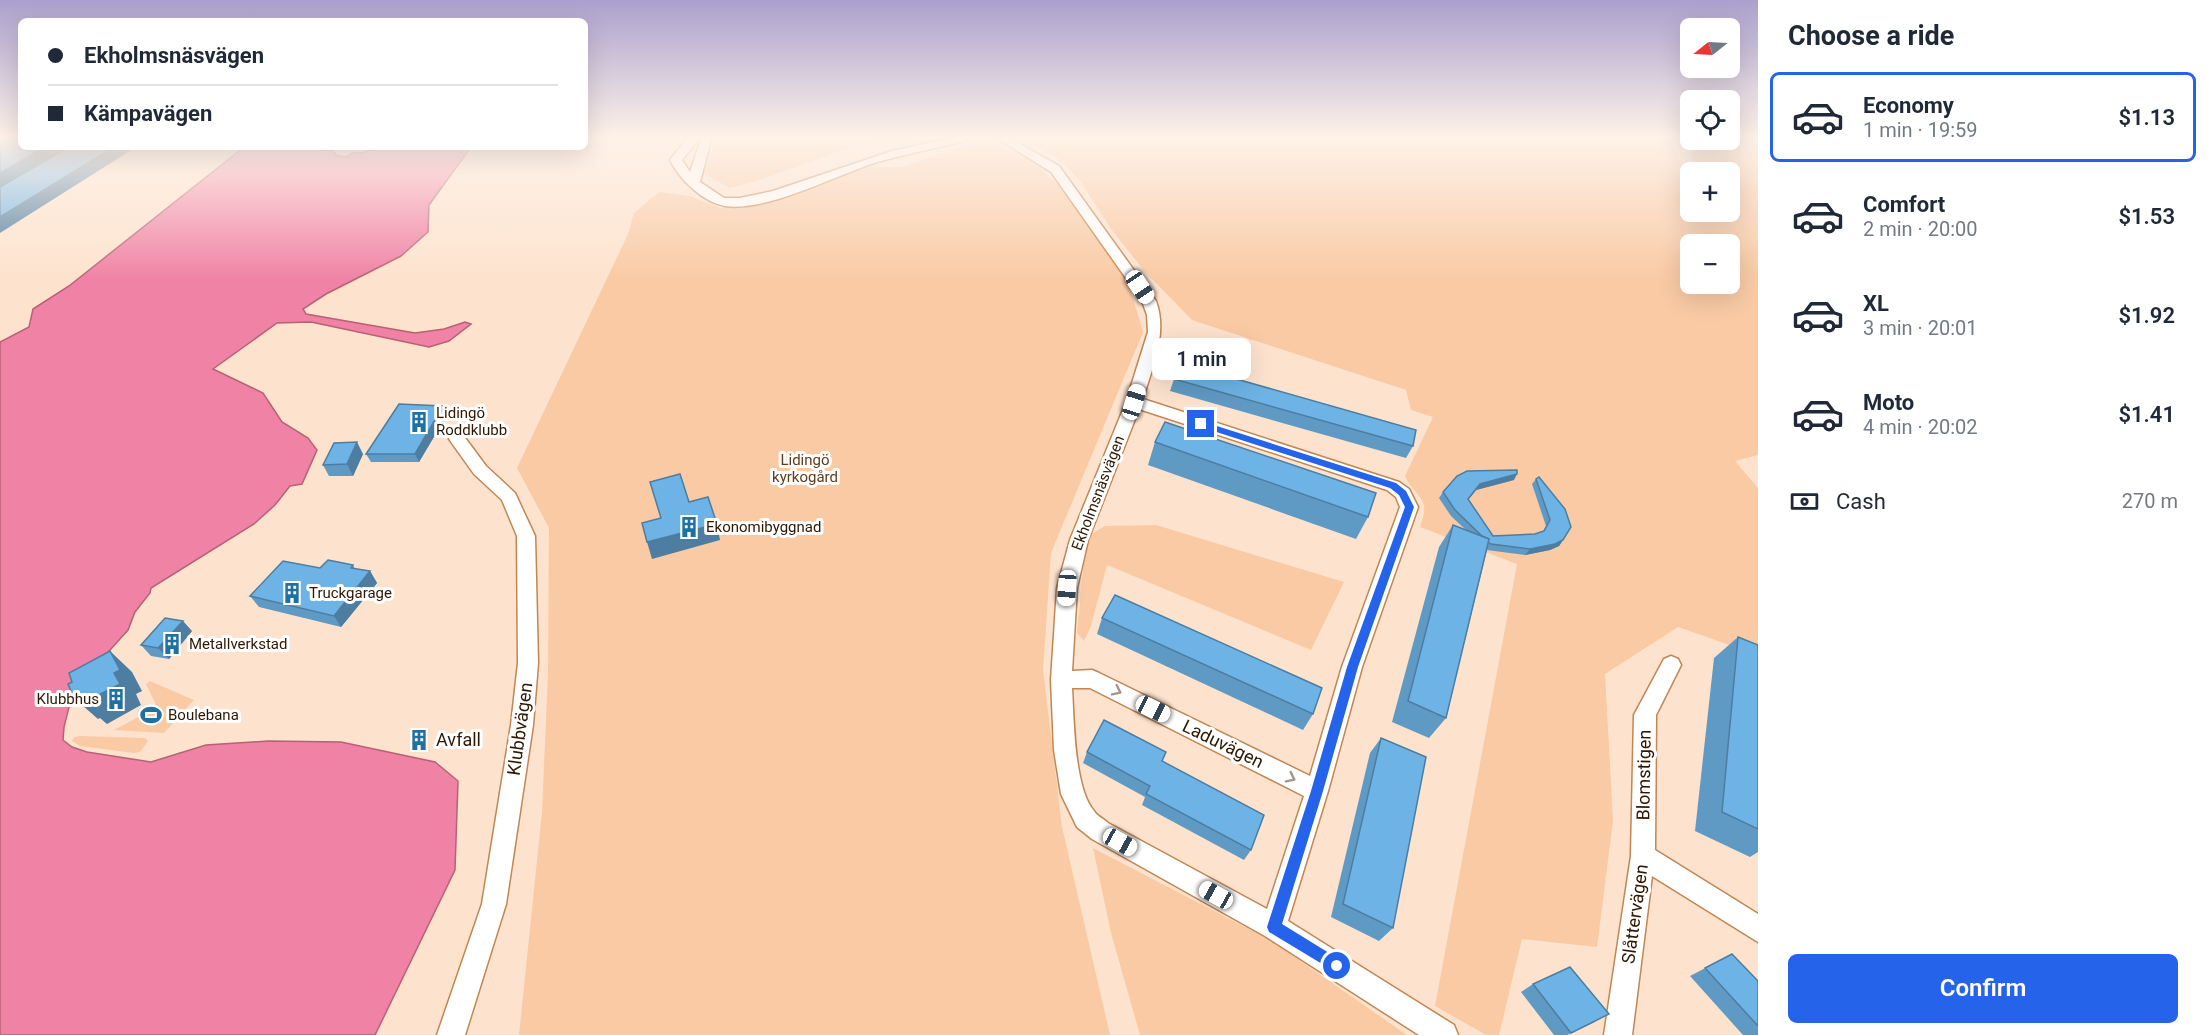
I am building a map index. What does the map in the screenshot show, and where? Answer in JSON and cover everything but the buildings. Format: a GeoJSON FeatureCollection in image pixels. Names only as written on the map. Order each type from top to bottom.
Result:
{"type":"FeatureCollection","features":[{"type":"Feature","properties":{"kind":"street"},"geometry":{"type":"LineString","coordinates":[[699,184],[710,195],[724,202],[757,199],[800,184]]}},
{"type":"Feature","properties":{"kind":"street","name":"Ekholmsnäsvägen"},"geometry":{"type":"LineString","coordinates":[[1066,184],[1149,301],[1154,315],[1155,332],[1134,402],[1075,552],[1067,588],[1061,680],[1065,750],[1072,794],[1085,819],[1101,831],[1274,927],[1444,1035]]}},
{"type":"Feature","properties":{"kind":"street"},"geometry":{"type":"LineString","coordinates":[[1134,402],[1381,481],[1398,489],[1407,500],[1409,507],[1352,667],[1317,791],[1274,927]]}},
{"type":"Feature","properties":{"kind":"street","name":"Klubbvägen"},"geometry":{"type":"LineString","coordinates":[[451,1035],[494,904],[522,725],[528,663],[526,536],[509,497],[480,470],[457,439]]}},
{"type":"Feature","properties":{"kind":"street","name":"Blomstigen"},"geometry":{"type":"LineString","coordinates":[[1643,856],[1645,715],[1671,665]]}},
{"type":"Feature","properties":{"kind":"street","name":"Laduvägen"},"geometry":{"type":"LineString","coordinates":[[1061,680],[1092,679],[1317,791]]}},
{"type":"Feature","properties":{"kind":"street","name":"Slåttervägen"},"geometry":{"type":"LineString","coordinates":[[1618,1035],[1643,856],[1758,929]]}},
{"type":"Feature","properties":{"kind":"green space"},"geometry":{"type":"Polygon","coordinates":[[[723,184],[743,184],[730,188],[723,184]]]}},
{"type":"Feature","properties":{"kind":"green space","name":"Lidingö kyrkogård"},"geometry":{"type":"Polygon","coordinates":[[[818,184],[1057,184],[1129,285],[1143,332],[1051,553],[1043,670],[1062,827],[1110,1035],[519,1035],[542,812],[548,674],[549,528],[517,468],[628,234],[634,213],[659,192],[690,196],[721,208],[763,203],[818,184]]]}},
{"type":"Feature","properties":{"kind":"green space"},"geometry":{"type":"Polygon","coordinates":[[[1082,184],[1680,184],[1680,222],[1740,222],[1740,184],[1758,184],[1758,455],[1735,461],[1758,488],[1758,655],[1678,627],[1605,674],[1613,821],[1597,947],[1522,939],[1499,1035],[1486,1035],[1435,1006],[1517,564],[1420,527],[1423,503],[1405,476],[1433,417],[1411,410],[1406,390],[1192,320],[1146,273],[1111,229],[1082,184]]]}},
{"type":"Feature","properties":{"kind":"green space"},"geometry":{"type":"Polygon","coordinates":[[[1156,525],[1344,582],[1311,650],[1107,565],[1091,626],[1084,641],[1077,633],[1086,537],[1105,526],[1156,525]]]}},
{"type":"Feature","properties":{"kind":"green space"},"geometry":{"type":"Polygon","coordinates":[[[150,681],[194,700],[164,733],[114,730],[157,707],[146,684],[150,681]]]}},
{"type":"Feature","properties":{"kind":"green space"},"geometry":{"type":"Polygon","coordinates":[[[74,737],[145,738],[148,741],[140,752],[134,753],[80,746],[72,741],[74,737]]]}},
{"type":"Feature","properties":{"kind":"green space"},"geometry":{"type":"Polygon","coordinates":[[[1093,848],[1270,940],[1407,1035],[1140,1035],[1111,933],[1093,848]]]}},
{"type":"Feature","properties":{"kind":"shaded area"},"geometry":{"type":"Polygon","coordinates":[[[197,184],[444,184],[429,205],[428,232],[401,256],[326,294],[303,309],[306,314],[415,333],[444,329],[465,322],[471,324],[449,341],[429,347],[311,322],[277,323],[213,369],[263,393],[282,422],[308,438],[317,450],[302,484],[290,486],[275,505],[254,524],[151,588],[150,593],[135,612],[128,630],[73,691],[64,727],[63,740],[72,747],[87,752],[151,762],[206,745],[268,741],[341,742],[435,762],[458,781],[455,870],[375,1035],[0,1035],[0,342],[29,327],[33,309],[69,286],[197,184]]]}},
{"type":"Feature","properties":{"kind":"place","name":"Lidingö Roddklubb"},"geometry":{"type":"Point","coordinates":[419,422]}},
{"type":"Feature","properties":{"kind":"place","name":"Ekonomibyggnad"},"geometry":{"type":"Point","coordinates":[689,527]}},
{"type":"Feature","properties":{"kind":"place","name":"Truckgarage"},"geometry":{"type":"Point","coordinates":[292,593]}},
{"type":"Feature","properties":{"kind":"place","name":"Metallverkstad"},"geometry":{"type":"Point","coordinates":[172,644]}},
{"type":"Feature","properties":{"kind":"place","name":"Klubbhus"},"geometry":{"type":"Point","coordinates":[116,699]}},
{"type":"Feature","properties":{"kind":"place","name":"Boulebana"},"geometry":{"type":"Point","coordinates":[151,715]}},
{"type":"Feature","properties":{"kind":"place","name":"Avfall"},"geometry":{"type":"Point","coordinates":[419,740]}},
{"type":"Feature","properties":{"kind":"route"},"geometry":{"type":"LineString","coordinates":[[1201,424],[1381,481],[1403,493],[1409,507],[1352,667],[1317,791],[1274,927],[1337,966]]}}]}
